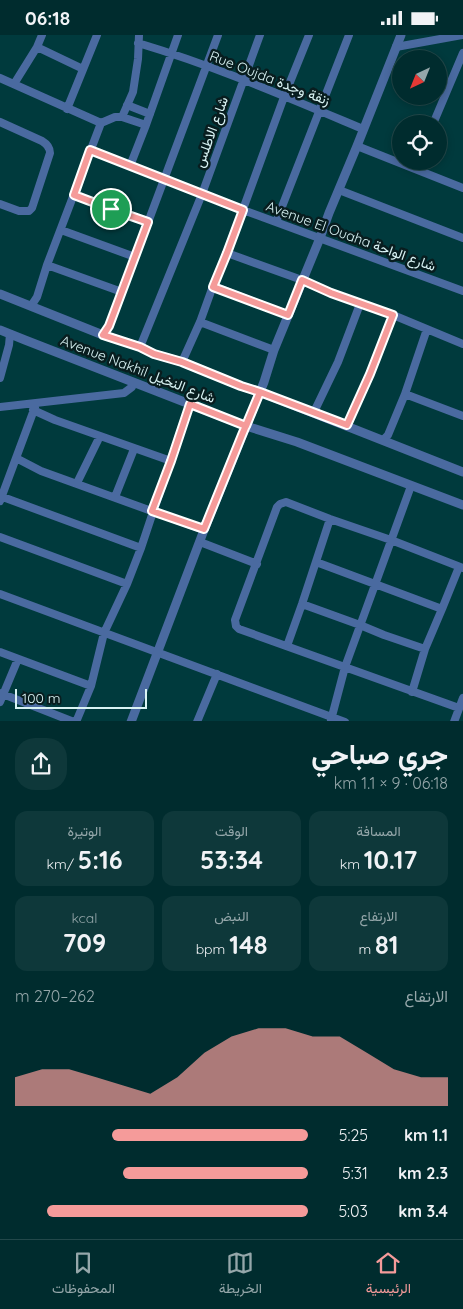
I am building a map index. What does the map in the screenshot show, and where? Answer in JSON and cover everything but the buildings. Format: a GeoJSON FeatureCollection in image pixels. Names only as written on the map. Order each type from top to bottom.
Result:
{"type":"FeatureCollection","features":[{"type":"Feature","properties":{"kind":"street"},"geometry":{"type":"LineString","coordinates":[[14,84],[37,47],[41,35]]}},
{"type":"Feature","properties":{"kind":"street"},"geometry":{"type":"LineString","coordinates":[[130,166],[178,35]]}},
{"type":"Feature","properties":{"kind":"street"},"geometry":{"type":"LineString","coordinates":[[103,335],[109,326],[165,180],[218,35]]}},
{"type":"Feature","properties":{"kind":"street","name":"شارع الاطلس"},"geometry":{"type":"LineString","coordinates":[[140,347],[202,194],[260,35]]}},
{"type":"Feature","properties":{"kind":"street"},"geometry":{"type":"LineString","coordinates":[[182,362],[200,323],[309,35]]}},
{"type":"Feature","properties":{"kind":"street"},"geometry":{"type":"LineString","coordinates":[[276,222],[349,35]]}},
{"type":"Feature","properties":{"kind":"street"},"geometry":{"type":"LineString","coordinates":[[131,721],[204,529],[260,392],[274,350],[401,35]]}},
{"type":"Feature","properties":{"kind":"street"},"geometry":{"type":"LineString","coordinates":[[396,47],[462,35]]}},
{"type":"Feature","properties":{"kind":"street"},"geometry":{"type":"LineString","coordinates":[[67,109],[94,36]]}},
{"type":"Feature","properties":{"kind":"street"},"geometry":{"type":"LineString","coordinates":[[122,117],[133,92],[139,39]]}},
{"type":"Feature","properties":{"kind":"street","name":"Rue Oujda زنقة وجدة"},"geometry":{"type":"LineString","coordinates":[[139,39],[363,129]]}},
{"type":"Feature","properties":{"kind":"street"},"geometry":{"type":"LineString","coordinates":[[37,47],[83,69]]}},
{"type":"Feature","properties":{"kind":"street"},"geometry":{"type":"LineString","coordinates":[[437,115],[463,53]]}},
{"type":"Feature","properties":{"kind":"street"},"geometry":{"type":"LineString","coordinates":[[0,78],[101,123]]}},
{"type":"Feature","properties":{"kind":"street"},"geometry":{"type":"LineString","coordinates":[[127,105],[150,114]]}},
{"type":"Feature","properties":{"kind":"street"},"geometry":{"type":"LineString","coordinates":[[31,307],[37,297],[47,265],[101,123],[115,117],[122,117],[146,125]]}},
{"type":"Feature","properties":{"kind":"street"},"geometry":{"type":"LineString","coordinates":[[0,122],[42,141],[50,149],[32,208],[25,212],[0,203]]}},
{"type":"Feature","properties":{"kind":"street"},"geometry":{"type":"LineString","coordinates":[[357,146],[463,188]]}},
{"type":"Feature","properties":{"kind":"street","name":"Avenue El Ouaha شارع الواحة"},"geometry":{"type":"LineString","coordinates":[[90,150],[243,210],[463,291]]}},
{"type":"Feature","properties":{"kind":"street"},"geometry":{"type":"LineString","coordinates":[[339,190],[463,238]]}},
{"type":"Feature","properties":{"kind":"street"},"geometry":{"type":"LineString","coordinates":[[74,195],[148,222]]}},
{"type":"Feature","properties":{"kind":"street"},"geometry":{"type":"LineString","coordinates":[[60,230],[135,257]]}},
{"type":"Feature","properties":{"kind":"street"},"geometry":{"type":"LineString","coordinates":[[227,253],[393,315],[463,344]]}},
{"type":"Feature","properties":{"kind":"street"},"geometry":{"type":"LineString","coordinates":[[47,265],[122,292]]}},
{"type":"Feature","properties":{"kind":"street"},"geometry":{"type":"LineString","coordinates":[[213,287],[288,315]]}},
{"type":"Feature","properties":{"kind":"street","name":"Avenue Nakhil شارع النخيل"},"geometry":{"type":"LineString","coordinates":[[0,294],[103,335],[182,362],[461,469]]}},
{"type":"Feature","properties":{"kind":"street"},"geometry":{"type":"LineString","coordinates":[[314,413],[338,362],[360,304]]}},
{"type":"Feature","properties":{"kind":"street"},"geometry":{"type":"LineString","coordinates":[[347,425],[370,374],[393,315]]}},
{"type":"Feature","properties":{"kind":"street"},"geometry":{"type":"LineString","coordinates":[[200,323],[274,350]]}},
{"type":"Feature","properties":{"kind":"street"},"geometry":{"type":"LineString","coordinates":[[383,440],[388,435],[405,394],[427,329]]}},
{"type":"Feature","properties":{"kind":"street","name":"Avenue Nakhil شارع النخيل"},"geometry":{"type":"LineString","coordinates":[[0,330],[246,426],[297,442],[463,505]]}},
{"type":"Feature","properties":{"kind":"street"},"geometry":{"type":"LineString","coordinates":[[0,378],[10,334]]}},
{"type":"Feature","properties":{"kind":"street"},"geometry":{"type":"LineString","coordinates":[[0,407],[35,406],[124,393],[132,387],[132,382]]}},
{"type":"Feature","properties":{"kind":"street"},"geometry":{"type":"LineString","coordinates":[[405,394],[463,416]]}},
{"type":"Feature","properties":{"kind":"street"},"geometry":{"type":"LineString","coordinates":[[18,659],[1,696],[75,721],[91,687],[104,633],[127,584],[141,548],[152,511],[190,404]]}},
{"type":"Feature","properties":{"kind":"street"},"geometry":{"type":"LineString","coordinates":[[35,406],[100,436],[171,461]]}},
{"type":"Feature","properties":{"kind":"street"},"geometry":{"type":"LineString","coordinates":[[35,406],[0,498],[141,548]]}},
{"type":"Feature","properties":{"kind":"street"},"geometry":{"type":"LineString","coordinates":[[77,483],[100,436]]}},
{"type":"Feature","properties":{"kind":"street"},"geometry":{"type":"LineString","coordinates":[[115,497],[134,449]]}},
{"type":"Feature","properties":{"kind":"street"},"geometry":{"type":"LineString","coordinates":[[16,458],[41,471],[204,529]]}},
{"type":"Feature","properties":{"kind":"street"},"geometry":{"type":"LineString","coordinates":[[331,719],[345,667],[412,485]]}},
{"type":"Feature","properties":{"kind":"street"},"geometry":{"type":"LineString","coordinates":[[412,692],[425,649],[461,567],[286,502],[280,504],[235,620],[236,626],[286,646],[412,692],[459,708]]}},
{"type":"Feature","properties":{"kind":"street"},"geometry":{"type":"LineString","coordinates":[[286,646],[330,519]]}},
{"type":"Feature","properties":{"kind":"street"},"geometry":{"type":"LineString","coordinates":[[0,537],[127,584]]}},
{"type":"Feature","properties":{"kind":"street"},"geometry":{"type":"LineString","coordinates":[[200,542],[257,564]]}},
{"type":"Feature","properties":{"kind":"street"},"geometry":{"type":"LineString","coordinates":[[316,561],[442,609]]}},
{"type":"Feature","properties":{"kind":"street"},"geometry":{"type":"LineString","coordinates":[[0,594],[217,674],[331,719],[345,721]]}},
{"type":"Feature","properties":{"kind":"street"},"geometry":{"type":"LineString","coordinates":[[302,604],[425,649]]}},
{"type":"Feature","properties":{"kind":"street"},"geometry":{"type":"LineString","coordinates":[[0,652],[91,687]]}},
{"type":"Feature","properties":{"kind":"street"},"geometry":{"type":"LineString","coordinates":[[198,721],[217,674]]}},
{"type":"Feature","properties":{"kind":"street"},"geometry":{"type":"LineString","coordinates":[[454,721],[463,698]]}},
{"type":"Feature","properties":{"kind":"route"},"geometry":{"type":"LineString","coordinates":[[111,209],[74,195],[90,150],[243,210],[213,287],[288,315],[302,280],[331,293],[393,315],[370,374],[347,425],[260,392],[246,426],[190,404],[152,511],[204,529],[260,392],[182,362],[103,335],[109,326],[148,222],[111,209]]}}]}
